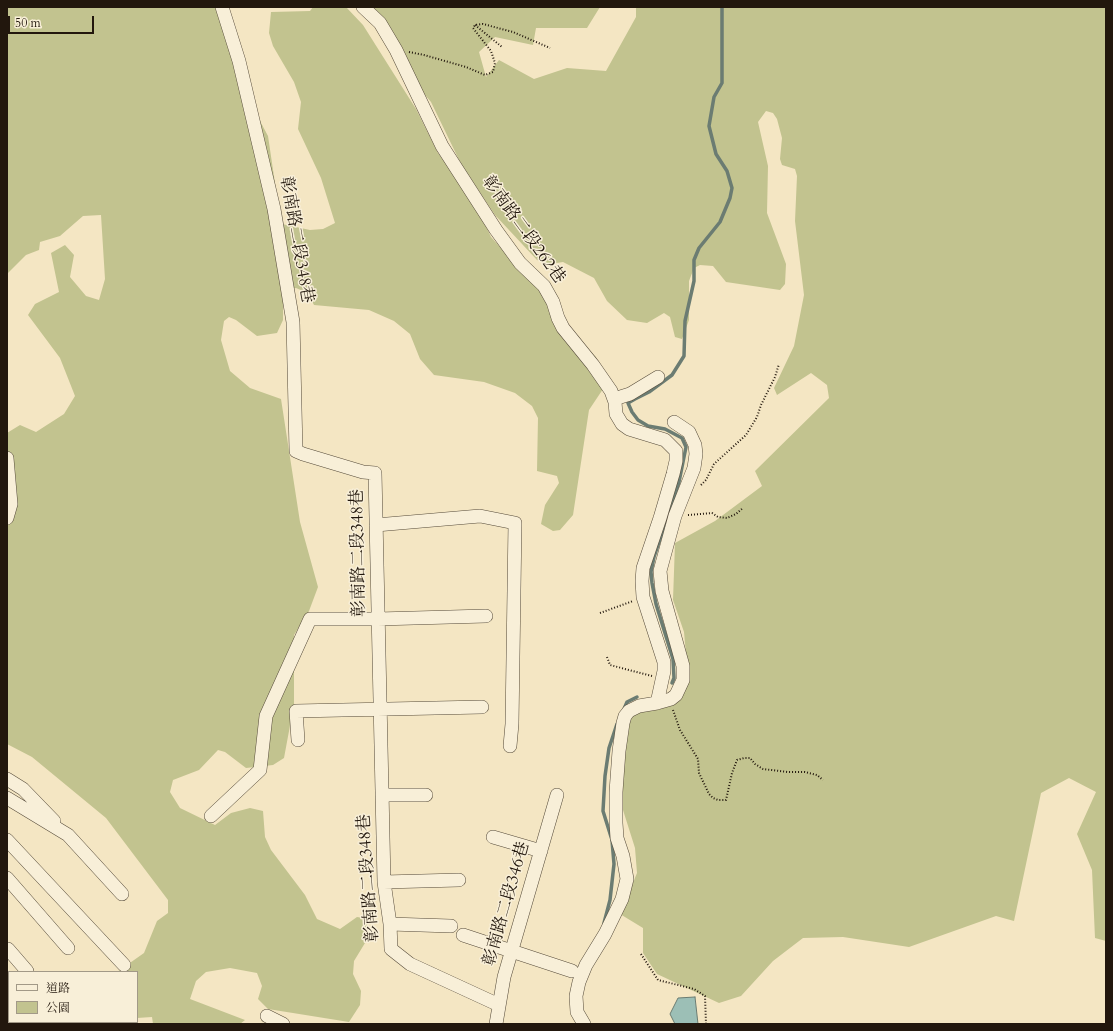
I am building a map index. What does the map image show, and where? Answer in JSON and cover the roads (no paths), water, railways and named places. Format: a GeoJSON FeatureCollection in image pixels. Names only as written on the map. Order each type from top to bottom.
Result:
{"type":"FeatureCollection","features":[{"type":"Feature","properties":{"kind":"street","name":"彰南路二段348巷"},"geometry":{"type":"LineString","coordinates":[[222,7],[239,61],[272,201],[287,284],[293,322],[296,451],[363,472],[375,473],[384,882],[390,924],[391,949],[410,964],[499,1005]]}},
{"type":"Feature","properties":{"kind":"street","name":"彰南路二段262巷"},"geometry":{"type":"LineString","coordinates":[[363,7],[380,23],[396,50],[442,146],[496,230],[520,262],[544,286],[553,302],[563,328],[611,391],[614,399],[616,414],[622,424],[629,429],[665,440],[676,451],[676,461],[673,474],[643,568],[642,581],[643,597],[664,662],[657,703]]}},
{"type":"Feature","properties":{"kind":"street"},"geometry":{"type":"LineString","coordinates":[[614,399],[630,394],[658,377]]}},
{"type":"Feature","properties":{"kind":"street"},"geometry":{"type":"LineString","coordinates":[[584,1024],[577,1012],[576,996],[579,982],[586,965],[605,934],[622,899],[627,879],[623,856],[617,838],[615,808],[619,751],[625,716],[629,711],[638,706],[657,703],[676,696],[684,680],[683,666],[662,591],[660,571],[675,516],[694,468],[696,454],[695,445],[689,432],[674,422]]}},
{"type":"Feature","properties":{"kind":"street"},"geometry":{"type":"LineString","coordinates":[[7,518],[11,504],[8,466]]}},
{"type":"Feature","properties":{"kind":"street"},"geometry":{"type":"LineString","coordinates":[[376,525],[480,516],[515,523],[512,724],[510,746]]}},
{"type":"Feature","properties":{"kind":"street"},"geometry":{"type":"LineString","coordinates":[[211,816],[260,770],[266,716],[310,619],[486,616]]}},
{"type":"Feature","properties":{"kind":"street"},"geometry":{"type":"LineString","coordinates":[[298,740],[296,711],[482,707]]}},
{"type":"Feature","properties":{"kind":"street"},"geometry":{"type":"LineString","coordinates":[[7,779],[22,789],[68,835],[122,894]]}},
{"type":"Feature","properties":{"kind":"street"},"geometry":{"type":"LineString","coordinates":[[382,795],[426,795]]}},
{"type":"Feature","properties":{"kind":"street","name":"彰南路二段346巷"},"geometry":{"type":"LineString","coordinates":[[496,1024],[504,977],[513,951],[558,795]]}},
{"type":"Feature","properties":{"kind":"street"},"geometry":{"type":"LineString","coordinates":[[7,798],[68,835]]}},
{"type":"Feature","properties":{"kind":"street"},"geometry":{"type":"LineString","coordinates":[[494,837],[541,851]]}},
{"type":"Feature","properties":{"kind":"street"},"geometry":{"type":"LineString","coordinates":[[7,840],[124,965]]}},
{"type":"Feature","properties":{"kind":"street"},"geometry":{"type":"LineString","coordinates":[[7,878],[68,948]]}},
{"type":"Feature","properties":{"kind":"street"},"geometry":{"type":"LineString","coordinates":[[384,882],[459,880]]}},
{"type":"Feature","properties":{"kind":"street"},"geometry":{"type":"LineString","coordinates":[[390,924],[451,926]]}},
{"type":"Feature","properties":{"kind":"street"},"geometry":{"type":"LineString","coordinates":[[463,935],[572,971]]}},
{"type":"Feature","properties":{"kind":"street"},"geometry":{"type":"LineString","coordinates":[[7,948],[27,971]]}},
{"type":"Feature","properties":{"kind":"street"},"geometry":{"type":"LineString","coordinates":[[267,1016],[283,1024]]}},
{"type":"Feature","properties":{"kind":"water"},"geometry":{"type":"Polygon","coordinates":[[[695,997],[698,1024],[675,1024],[670,1014],[678,998],[695,997]]]}},
{"type":"Feature","properties":{"kind":"waterway"},"geometry":{"type":"LineString","coordinates":[[672,683],[674,678],[673,659],[656,604],[651,572],[654,557],[679,482],[686,447],[682,438],[665,429],[648,426],[638,420],[628,403],[649,392],[672,375],[684,356],[685,321],[694,281],[694,260],[699,248],[720,222],[730,198],[732,188],[727,171],[716,154],[709,126],[714,97],[722,83],[722,7]]}},
{"type":"Feature","properties":{"kind":"waterway"},"geometry":{"type":"LineString","coordinates":[[624,709],[627,702],[637,697]]}},
{"type":"Feature","properties":{"kind":"waterway"},"geometry":{"type":"LineString","coordinates":[[604,923],[610,900],[614,864],[612,840],[603,811],[605,776],[609,748],[617,724]]}}]}
